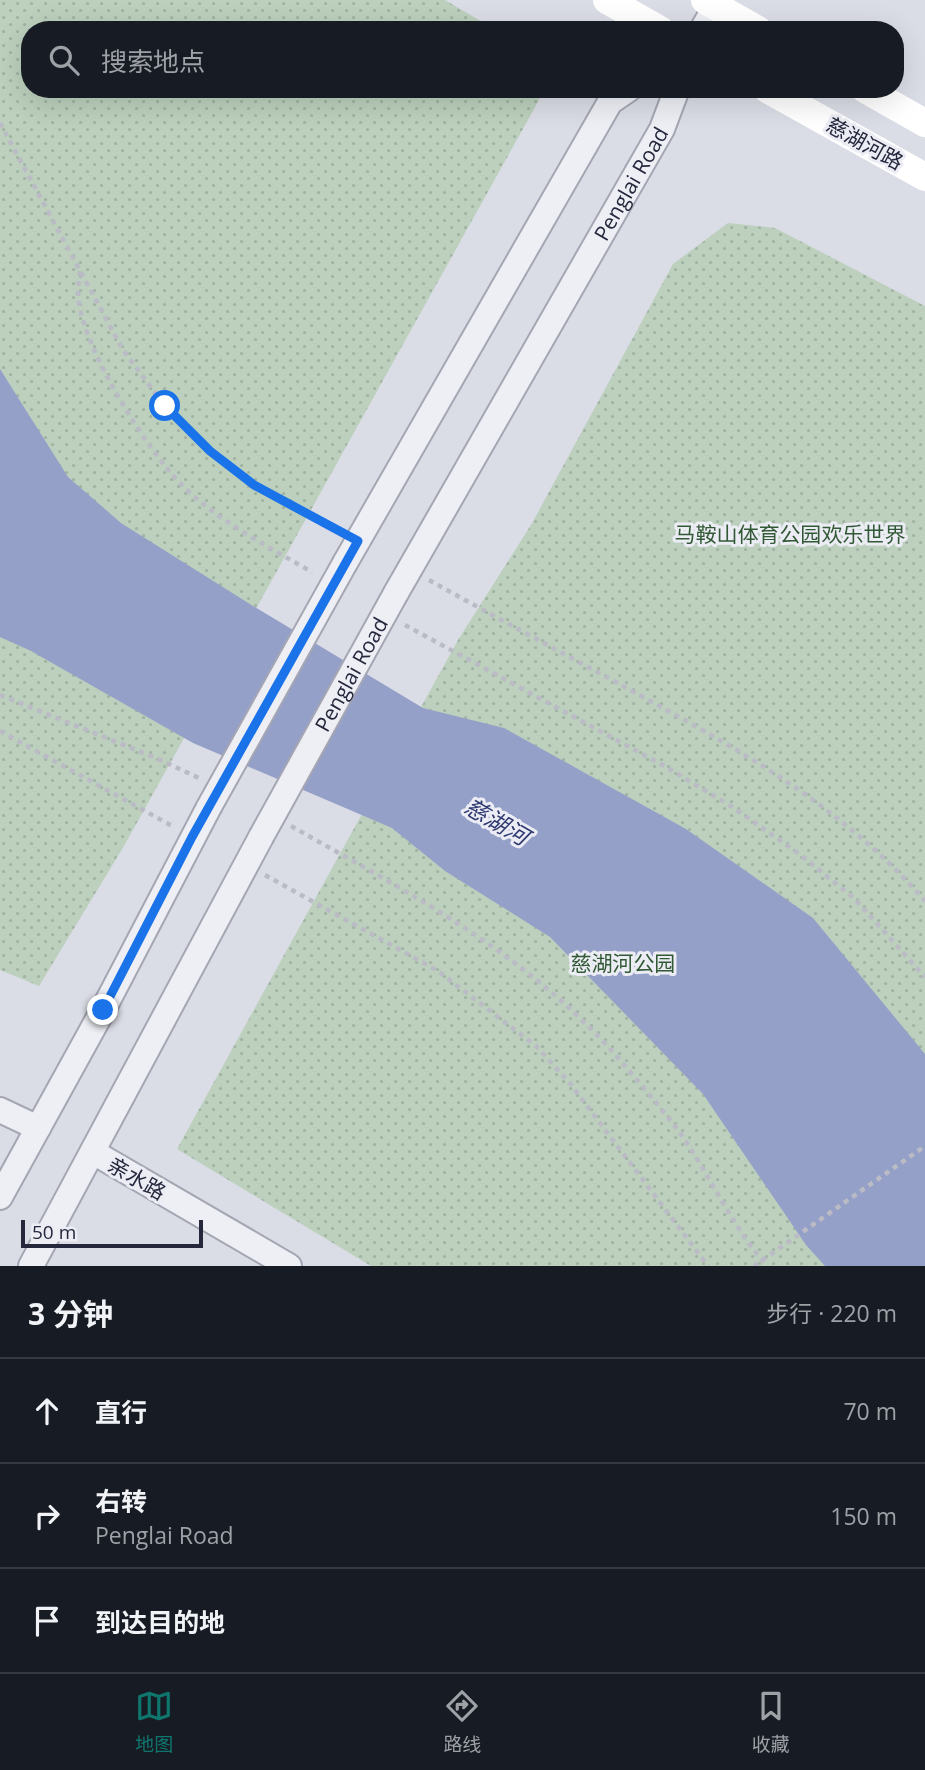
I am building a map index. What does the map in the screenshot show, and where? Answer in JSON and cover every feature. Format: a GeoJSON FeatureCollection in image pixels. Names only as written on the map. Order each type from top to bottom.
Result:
{"type":"FeatureCollection","features":[{"type":"Feature","properties":{"kind":"main road"},"geometry":{"type":"LineString","coordinates":[[607,0],[644,21]]}},
{"type":"Feature","properties":{"kind":"main road"},"geometry":{"type":"LineString","coordinates":[[710,9],[737,21]]}},
{"type":"Feature","properties":{"kind":"main road","name":"慈湖河路"},"geometry":{"type":"LineString","coordinates":[[783,98],[925,177]]}},
{"type":"Feature","properties":{"kind":"main road"},"geometry":{"type":"LineString","coordinates":[[881,98],[925,123]]}},
{"type":"Feature","properties":{"kind":"street"},"geometry":{"type":"LineString","coordinates":[[0,1197],[192,837],[358,541],[610,102],[616,98]]}},
{"type":"Feature","properties":{"kind":"street","name":"Penglai Road"},"geometry":{"type":"LineString","coordinates":[[31,1266],[261,836],[396,593],[662,130],[674,98]]}},
{"type":"Feature","properties":{"kind":"street"},"geometry":{"type":"LineString","coordinates":[[0,1110],[38,1128]]}},
{"type":"Feature","properties":{"kind":"street","name":"亲水路"},"geometry":{"type":"LineString","coordinates":[[93,1152],[289,1266]]}},
{"type":"Feature","properties":{"kind":"path"},"geometry":{"type":"LineString","coordinates":[[0,124],[123,350],[165,406],[210,451],[254,485],[358,541]]}},
{"type":"Feature","properties":{"kind":"path"},"geometry":{"type":"LineString","coordinates":[[80,271],[77,290],[87,331],[116,392],[156,454],[180,484],[208,508],[275,552],[324,579]]}},
{"type":"Feature","properties":{"kind":"path"},"geometry":{"type":"LineString","coordinates":[[410,570],[769,768],[838,817],[897,869],[925,901]]}},
{"type":"Feature","properties":{"kind":"path"},"geometry":{"type":"LineString","coordinates":[[397,620],[642,754],[731,806],[798,853],[855,899],[925,977]]}},
{"type":"Feature","properties":{"kind":"path"},"geometry":{"type":"LineString","coordinates":[[0,695],[156,758],[203,780]]}},
{"type":"Feature","properties":{"kind":"path"},"geometry":{"type":"LineString","coordinates":[[0,731],[192,837]]}},
{"type":"Feature","properties":{"kind":"path"},"geometry":{"type":"LineString","coordinates":[[286,824],[405,891],[481,939],[534,978],[586,1024],[669,1118],[767,1266]]}},
{"type":"Feature","properties":{"kind":"path"},"geometry":{"type":"LineString","coordinates":[[246,864],[439,971],[536,1046],[569,1082],[708,1266]]}},
{"type":"Feature","properties":{"kind":"path"},"geometry":{"type":"LineString","coordinates":[[754,1266],[925,1146]]}},
{"type":"Feature","properties":{"kind":"green space"},"geometry":{"type":"Polygon","coordinates":[[[0,0],[445,0],[481,21],[21,21],[21,98],[539,100],[124,846],[39,986],[0,970],[0,0]]]}},
{"type":"Feature","properties":{"kind":"green space","name":"慈湖河公园"},"geometry":{"type":"Polygon","coordinates":[[[728,223],[775,228],[925,306],[925,1266],[371,1266],[177,1149],[458,640],[531,525],[673,264],[728,223]]]}},
{"type":"Feature","properties":{"kind":"water","name":"慈湖河"},"geometry":{"type":"Polygon","coordinates":[[[0,369],[68,477],[121,523],[423,708],[504,728],[686,829],[813,918],[925,1054],[925,1266],[825,1266],[806,1245],[703,1094],[550,937],[445,871],[392,828],[193,743],[31,651],[0,637],[0,369]]]}},
{"type":"Feature","properties":{"kind":"route"},"geometry":{"type":"LineString","coordinates":[[103,1010],[192,837],[358,541],[254,485],[210,451],[165,406]]}},
{"type":"Feature","properties":{"kind":"park label","name":"马鞍山体育公园欢乐世界"},"geometry":{"type":"Point","coordinates":[790,534]}}]}
